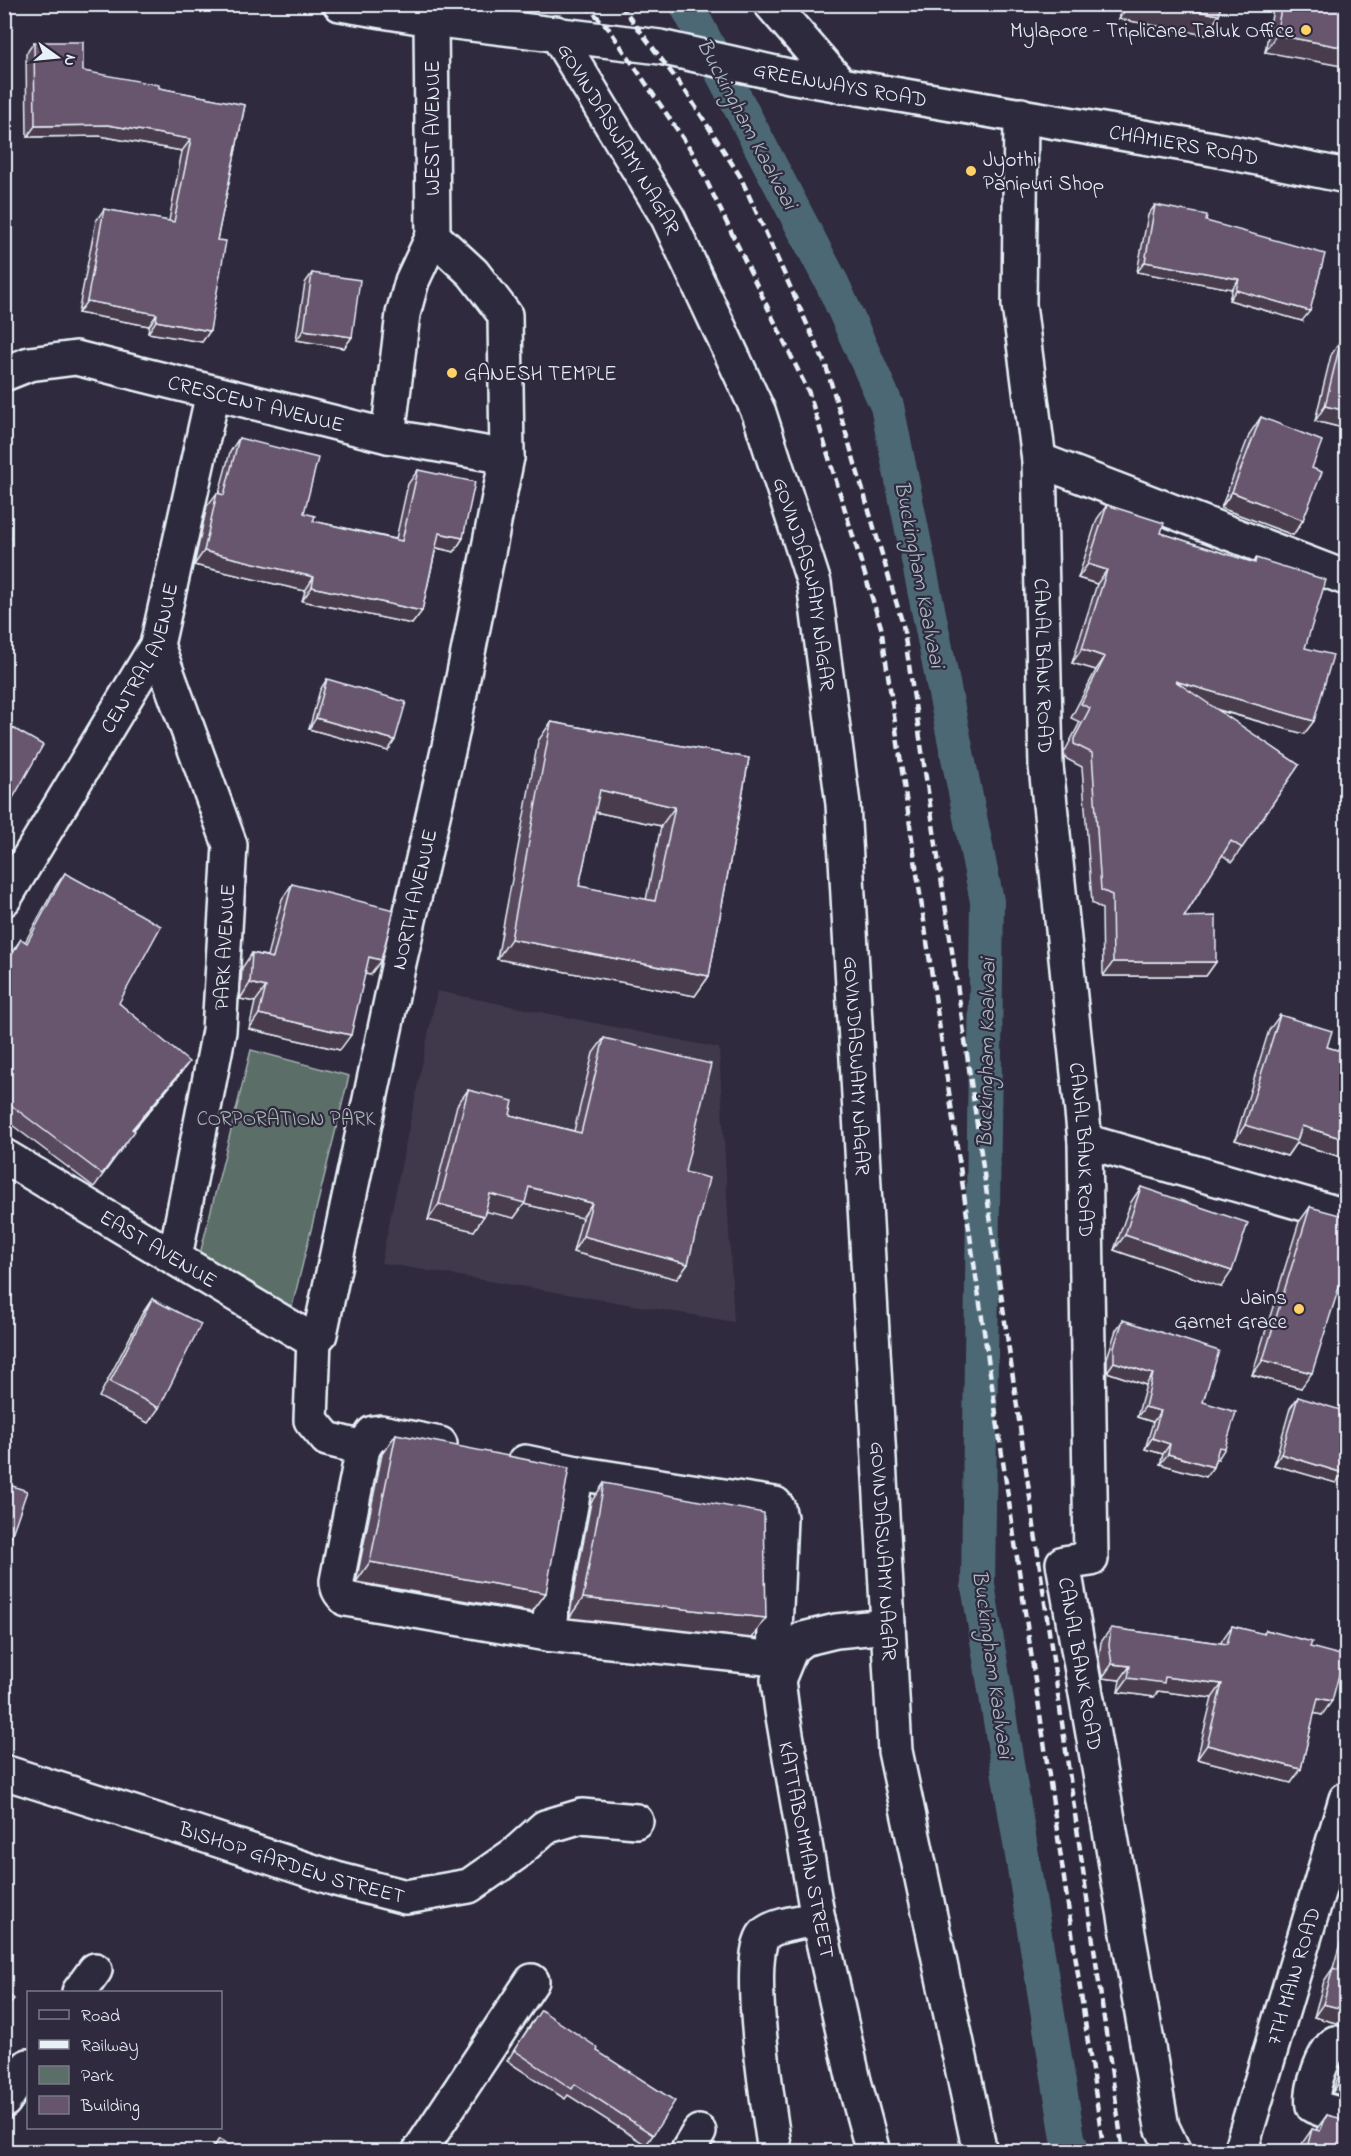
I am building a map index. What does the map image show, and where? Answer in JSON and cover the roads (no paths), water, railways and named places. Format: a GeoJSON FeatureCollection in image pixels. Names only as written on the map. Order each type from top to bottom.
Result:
{"type":"FeatureCollection","features":[{"type":"Feature","properties":{"kind":"street","name":"GREENWAYS ROAD"},"geometry":{"type":"LineString","coordinates":[[340,4],[431,19],[660,47],[842,86],[1021,115]]}},
{"type":"Feature","properties":{"kind":"street"},"geometry":{"type":"LineString","coordinates":[[771,4],[842,86]]}},
{"type":"Feature","properties":{"kind":"street","name":"WEST AVENUE"},"geometry":{"type":"LineString","coordinates":[[388,436],[403,314],[412,281],[433,236],[431,19]]}},
{"type":"Feature","properties":{"kind":"street","name":"GOVINDASWAMY NAGAR"},"geometry":{"type":"LineString","coordinates":[[556,33],[668,218],[759,413],[814,583],[843,804],[895,1751],[980,2151]]}},
{"type":"Feature","properties":{"kind":"street","name":"CHAMIERS ROAD"},"geometry":{"type":"LineString","coordinates":[[1021,115],[1213,149],[1347,176]]}},
{"type":"Feature","properties":{"kind":"street","name":"CANAL BANK ROAD"},"geometry":{"type":"LineString","coordinates":[[1021,115],[1019,305],[1040,460],[1046,766],[1085,1141],[1091,1559],[1063,1563],[1162,2127],[1174,2151]]}},
{"type":"Feature","properties":{"kind":"street"},"geometry":{"type":"LineString","coordinates":[[433,236],[473,273],[505,315],[507,457]]}},
{"type":"Feature","properties":{"kind":"street","name":"CRESCENT AVENUE"},"geometry":{"type":"LineString","coordinates":[[4,374],[29,364],[76,358],[388,436],[507,457]]}},
{"type":"Feature","properties":{"kind":"street","name":"CENTRAL AVENUE"},"geometry":{"type":"LineString","coordinates":[[4,900],[157,645],[213,393]]}},
{"type":"Feature","properties":{"kind":"street","name":"NORTH AVENUE"},"geometry":{"type":"LineString","coordinates":[[363,1448],[327,1438],[311,1420],[315,1338],[320,1334],[399,963],[451,738],[507,457]]}},
{"type":"Feature","properties":{"kind":"street"},"geometry":{"type":"LineString","coordinates":[[1040,460],[1347,578]]}},
{"type":"Feature","properties":{"kind":"street","name":"PARK AVENUE"},"geometry":{"type":"LineString","coordinates":[[157,645],[230,845],[219,1030],[175,1257]]}},
{"type":"Feature","properties":{"kind":"street"},"geometry":{"type":"LineString","coordinates":[[1085,1141],[1347,1216]]}},
{"type":"Feature","properties":{"kind":"street","name":"EAST AVENUE"},"geometry":{"type":"LineString","coordinates":[[4,1156],[307,1337],[315,1338]]}},
{"type":"Feature","properties":{"kind":"street"},"geometry":{"type":"LineString","coordinates":[[381,1432],[577,1473],[775,1504],[780,1518],[774,1653],[766,1658],[547,1634],[346,1599],[340,1594],[338,1581],[363,1448],[373,1433],[381,1432]]}},
{"type":"Feature","properties":{"kind":"street"},"geometry":{"type":"LineString","coordinates":[[547,1634],[577,1473]]}},
{"type":"Feature","properties":{"kind":"street","name":"KATTABOMMAN STREET"},"geometry":{"type":"LineString","coordinates":[[873,2151],[854,2081],[818,1920],[778,1680],[790,1648],[803,1639],[836,1631],[888,1626]]}},
{"type":"Feature","properties":{"kind":"street","name":"BISHOP GARDEN STREET"},"geometry":{"type":"LineString","coordinates":[[4,1772],[336,1879],[406,1897],[469,1886],[515,1854],[545,1827],[582,1816],[636,1821]]}},
{"type":"Feature","properties":{"kind":"street","name":"7TH MAIN ROAD"},"geometry":{"type":"LineString","coordinates":[[1240,2151],[1347,1799]]}},
{"type":"Feature","properties":{"kind":"street"},"geometry":{"type":"LineString","coordinates":[[775,2151],[766,2091],[756,1991],[759,1945],[766,1934],[784,1926],[818,1920]]}},
{"type":"Feature","properties":{"kind":"street"},"geometry":{"type":"LineString","coordinates":[[419,2151],[532,1981]]}},
{"type":"Feature","properties":{"kind":"street"},"geometry":{"type":"LineString","coordinates":[[1347,2045],[1335,2043],[1328,2048],[1312,2096],[1313,2106],[1347,2116]]}},
{"type":"Feature","properties":{"kind":"street"},"geometry":{"type":"LineString","coordinates":[[1267,2062],[1319,2073]]}},
{"type":"Feature","properties":{"kind":"street"},"geometry":{"type":"LineString","coordinates":[[4,2101],[27,2067]]}},
{"type":"Feature","properties":{"kind":"waterway","name":"Buckingham Kaalvaai"},"geometry":{"type":"LineString","coordinates":[[686,4],[833,285],[887,406],[987,901],[978,1585],[1068,2138],[1073,2152]]}},
{"type":"Feature","properties":{"kind":"railway"},"geometry":{"type":"LineString","coordinates":[[585,4],[609,29],[693,153],[809,393],[881,627],[1104,2152]]}},
{"type":"Feature","properties":{"kind":"railway"},"geometry":{"type":"LineString","coordinates":[[620,4],[686,92],[740,176],[826,366],[903,625],[957,984],[1123,2152]]}},
{"type":"Feature","properties":{"kind":"place","name":"Mylapore - Triplicane Taluk Office"},"geometry":{"type":"Point","coordinates":[1306,30]}},
{"type":"Feature","properties":{"kind":"place","name":"Jyothi Panipuri Shop"},"geometry":{"type":"Point","coordinates":[971,171]}},
{"type":"Feature","properties":{"kind":"place","name":"GANESH TEMPLE"},"geometry":{"type":"Point","coordinates":[452,373]}},
{"type":"Feature","properties":{"kind":"place","name":"Jains Garnet Grace"},"geometry":{"type":"Point","coordinates":[1299,1309]}},
{"type":"Feature","properties":{"kind":"park label","name":"CORPORATION PARK"},"geometry":{"type":"Point","coordinates":[286,1118]}}]}
